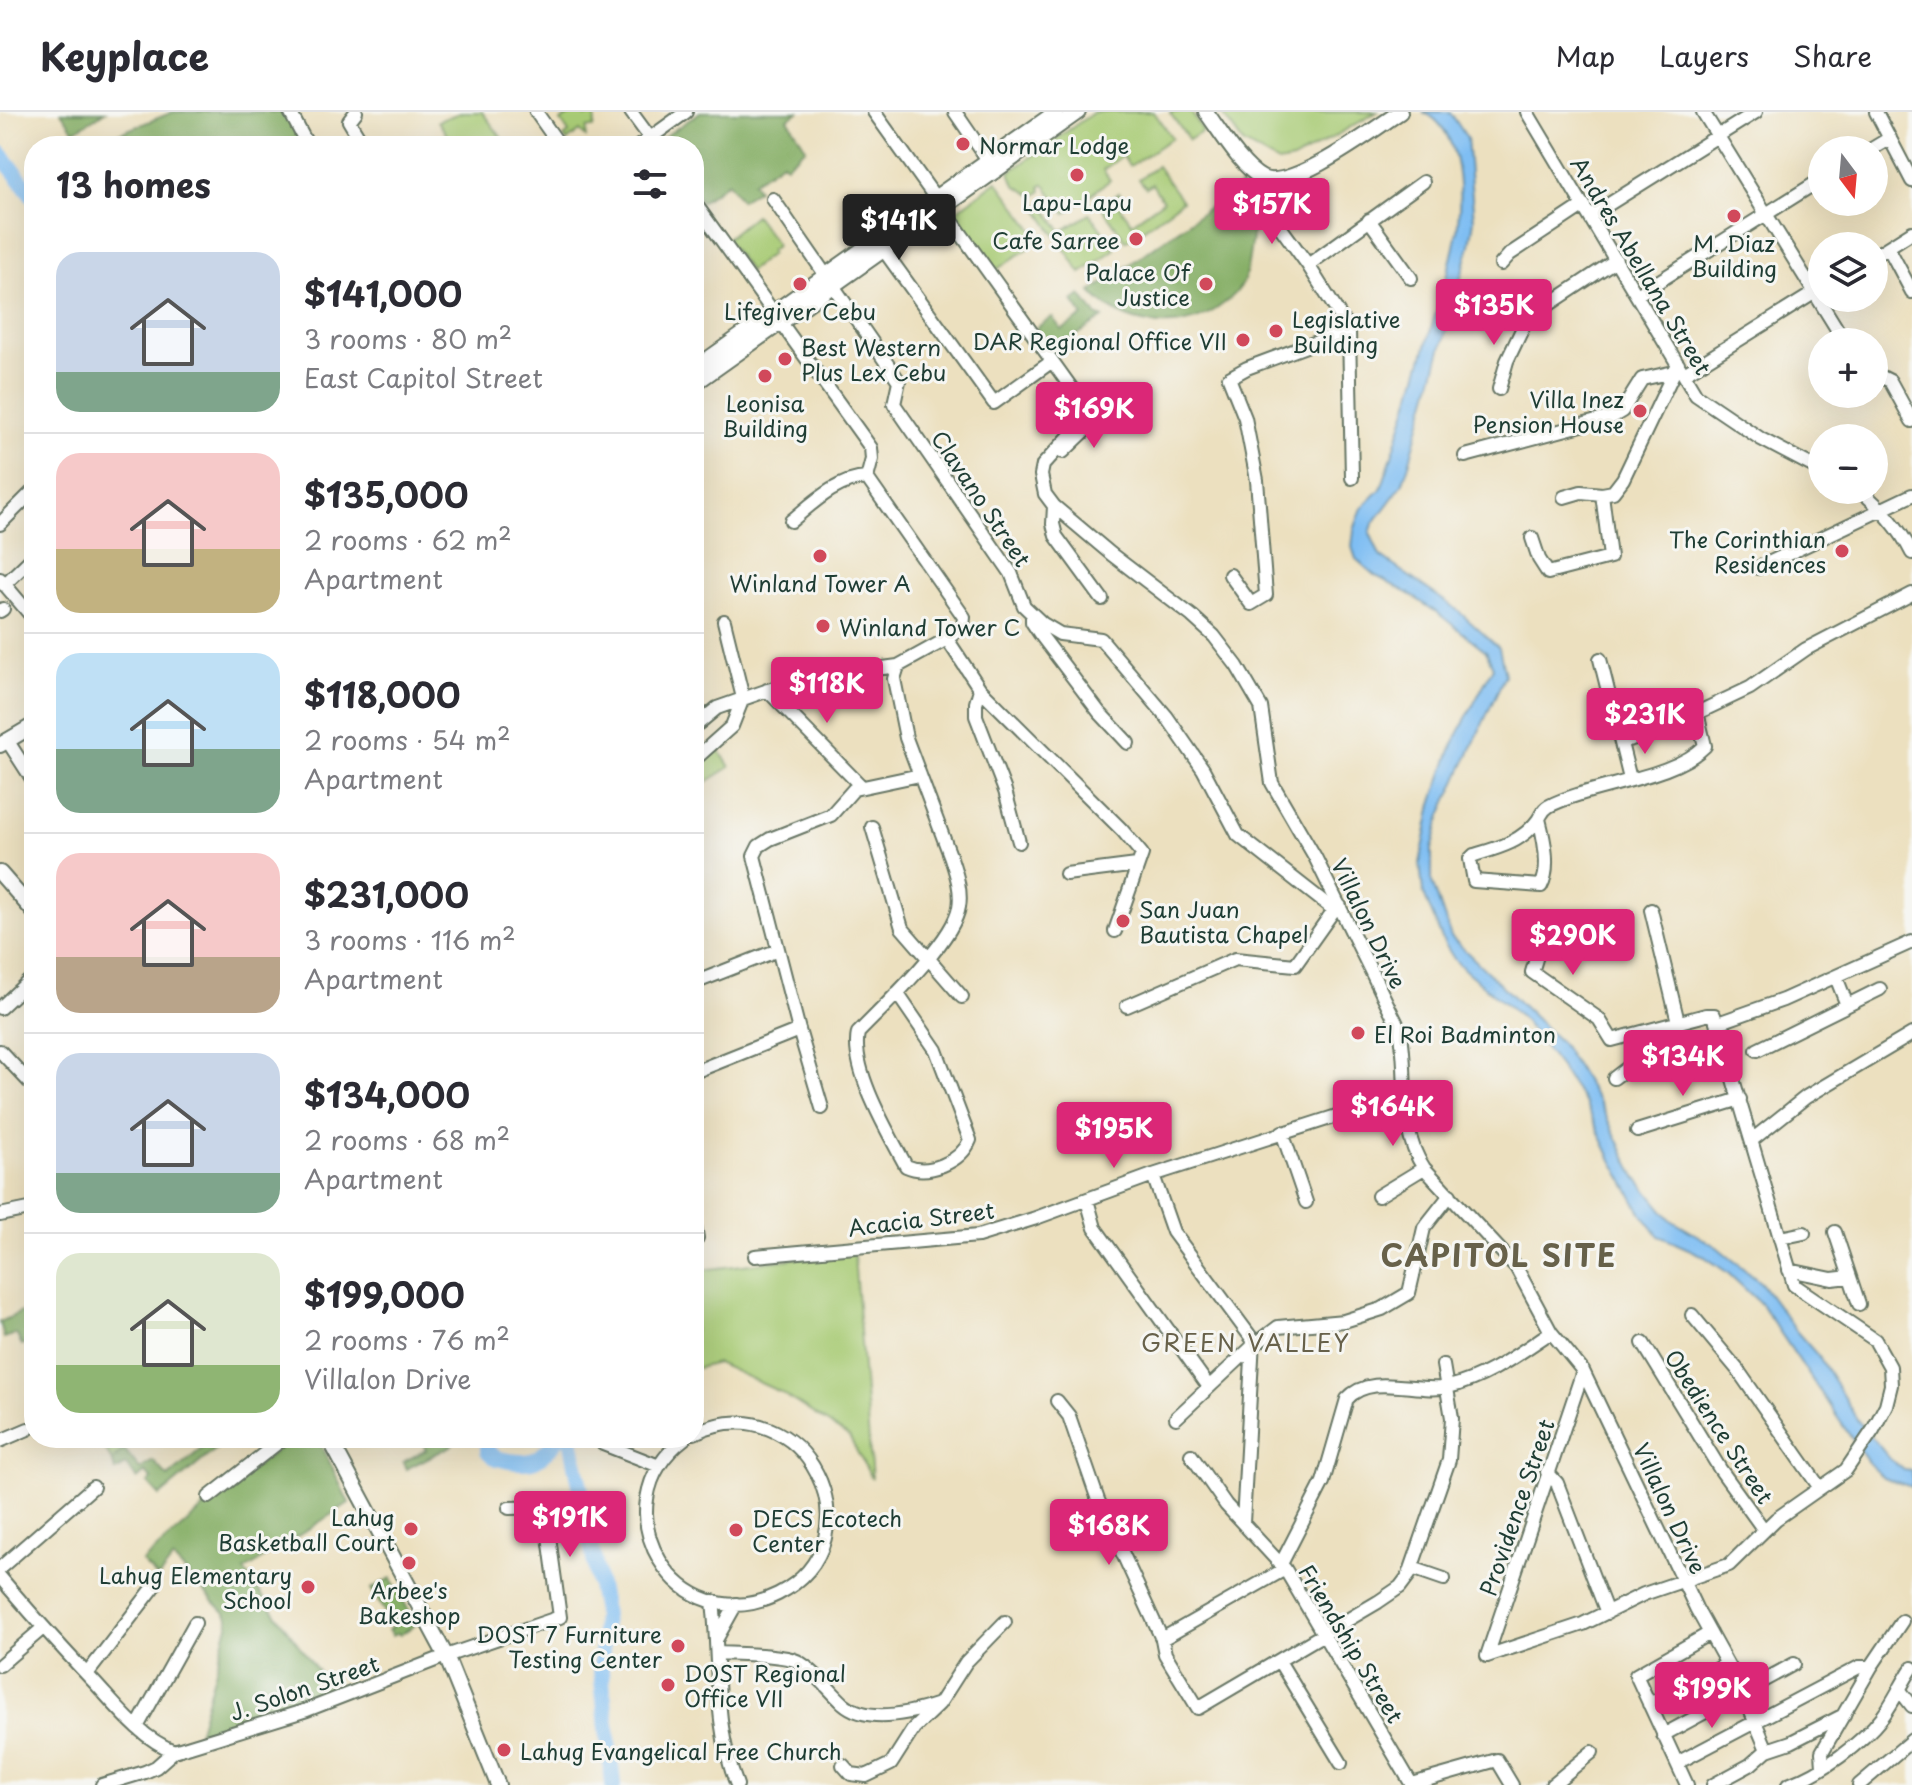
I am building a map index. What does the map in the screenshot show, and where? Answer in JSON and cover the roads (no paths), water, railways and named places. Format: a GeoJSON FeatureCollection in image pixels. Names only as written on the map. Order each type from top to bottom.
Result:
{"type":"FeatureCollection","features":[{"type":"Feature","properties":{"kind":"main road"},"geometry":{"type":"LineString","coordinates":[[1206,112],[1254,173],[1271,182],[1289,178],[1326,160],[1398,113]]}},
{"type":"Feature","properties":{"kind":"main road"},"geometry":{"type":"LineString","coordinates":[[938,204],[988,160],[1067,114]]}},
{"type":"Feature","properties":{"kind":"main road"},"geometry":{"type":"LineString","coordinates":[[704,363],[776,318],[1067,114]]}},
{"type":"Feature","properties":{"kind":"main road"},"geometry":{"type":"LineString","coordinates":[[704,376],[776,318]]}},
{"type":"Feature","properties":{"kind":"main road"},"geometry":{"type":"LineString","coordinates":[[4,743],[24,731]]}},
{"type":"Feature","properties":{"kind":"main road"},"geometry":{"type":"LineString","coordinates":[[0,873],[24,901]]}},
{"type":"Feature","properties":{"kind":"main road"},"geometry":{"type":"LineString","coordinates":[[334,1448],[446,1656],[498,1785]]}},
{"type":"Feature","properties":{"kind":"street"},"geometry":{"type":"LineString","coordinates":[[290,112],[303,136]]}},
{"type":"Feature","properties":{"kind":"street"},"geometry":{"type":"LineString","coordinates":[[356,112],[349,121],[357,136]]}},
{"type":"Feature","properties":{"kind":"street"},"geometry":{"type":"LineString","coordinates":[[536,112],[553,136]]}},
{"type":"Feature","properties":{"kind":"street"},"geometry":{"type":"LineString","coordinates":[[631,112],[649,136]]}},
{"type":"Feature","properties":{"kind":"street"},"geometry":{"type":"LineString","coordinates":[[660,136],[686,112]]}},
{"type":"Feature","properties":{"kind":"street","name":"Villalon Drive"},"geometry":{"type":"LineString","coordinates":[[874,112],[1087,409],[1077,428],[1043,465],[1041,475],[1045,494],[1054,506],[1111,554],[1214,636],[1237,666],[1261,707],[1272,783],[1400,1030],[1409,1139],[1424,1168],[1516,1267],[1551,1332],[1583,1371],[1683,1579],[1743,1693],[1767,1750]]}},
{"type":"Feature","properties":{"kind":"street"},"geometry":{"type":"LineString","coordinates":[[955,112],[988,160]]}},
{"type":"Feature","properties":{"kind":"street","name":"Andres Abellana Street"},"geometry":{"type":"LineString","coordinates":[[1527,112],[1696,395],[1761,439],[1808,464]]}},
{"type":"Feature","properties":{"kind":"street"},"geometry":{"type":"LineString","coordinates":[[1703,112],[1765,214],[1808,276]]}},
{"type":"Feature","properties":{"kind":"street"},"geometry":{"type":"LineString","coordinates":[[1501,264],[1510,254],[1756,112]]}},
{"type":"Feature","properties":{"kind":"street"},"geometry":{"type":"LineString","coordinates":[[1876,112],[1912,181]]}},
{"type":"Feature","properties":{"kind":"street"},"geometry":{"type":"LineString","coordinates":[[1271,182],[1265,206],[1308,265],[1349,330],[1352,478]]}},
{"type":"Feature","properties":{"kind":"street"},"geometry":{"type":"LineString","coordinates":[[1308,265],[1423,182]]}},
{"type":"Feature","properties":{"kind":"street"},"geometry":{"type":"LineString","coordinates":[[1637,295],[1808,188]]}},
{"type":"Feature","properties":{"kind":"street","name":"Clavano Street"},"geometry":{"type":"LineString","coordinates":[[773,199],[899,381],[894,404],[1011,573],[1024,606],[1032,615],[1032,622],[1108,723],[1128,743]]}},
{"type":"Feature","properties":{"kind":"street"},"geometry":{"type":"LineString","coordinates":[[704,216],[871,448],[872,459],[867,478],[964,617],[963,626],[947,639],[898,666],[800,679],[717,708],[704,719]]}},
{"type":"Feature","properties":{"kind":"street"},"geometry":{"type":"LineString","coordinates":[[1369,220],[1411,278]]}},
{"type":"Feature","properties":{"kind":"street"},"geometry":{"type":"LineString","coordinates":[[1912,232],[1888,247],[1912,292]]}},
{"type":"Feature","properties":{"kind":"street"},"geometry":{"type":"LineString","coordinates":[[879,245],[994,403],[1051,362]]}},
{"type":"Feature","properties":{"kind":"street"},"geometry":{"type":"LineString","coordinates":[[1499,389],[1507,361],[1527,319],[1616,260]]}},
{"type":"Feature","properties":{"kind":"street"},"geometry":{"type":"LineString","coordinates":[[1507,291],[1527,319]]}},
{"type":"Feature","properties":{"kind":"street"},"geometry":{"type":"LineString","coordinates":[[1465,456],[1612,417],[1622,411],[1642,379],[1679,370],[1808,296]]}},
{"type":"Feature","properties":{"kind":"street"},"geometry":{"type":"LineString","coordinates":[[1230,575],[1251,604],[1266,595],[1257,480],[1245,418],[1229,378],[1247,368],[1349,330]]}},
{"type":"Feature","properties":{"kind":"street"},"geometry":{"type":"LineString","coordinates":[[1564,497],[1581,492],[1613,492],[1623,479],[1679,370]]}},
{"type":"Feature","properties":{"kind":"street"},"geometry":{"type":"LineString","coordinates":[[1888,380],[1912,421]]}},
{"type":"Feature","properties":{"kind":"street"},"geometry":{"type":"LineString","coordinates":[[791,521],[826,491],[867,478]]}},
{"type":"Feature","properties":{"kind":"street"},"geometry":{"type":"LineString","coordinates":[[1532,538],[1548,573],[1610,557],[1602,494]]}},
{"type":"Feature","properties":{"kind":"street"},"geometry":{"type":"LineString","coordinates":[[1758,568],[1912,495]]}},
{"type":"Feature","properties":{"kind":"street"},"geometry":{"type":"LineString","coordinates":[[0,524],[24,500]]}},
{"type":"Feature","properties":{"kind":"street"},"geometry":{"type":"LineString","coordinates":[[1876,504],[1901,531],[1912,553]]}},
{"type":"Feature","properties":{"kind":"street"},"geometry":{"type":"LineString","coordinates":[[1054,506],[1056,536],[1102,599]]}},
{"type":"Feature","properties":{"kind":"street"},"geometry":{"type":"LineString","coordinates":[[24,564],[2,582],[24,606]]}},
{"type":"Feature","properties":{"kind":"street"},"geometry":{"type":"LineString","coordinates":[[1539,819],[1544,836],[1545,878],[1541,886],[1474,881],[1470,859],[1474,855],[1512,844],[1539,819],[1546,808],[1584,792],[1667,768],[1698,754],[1705,746],[1697,713],[1750,688],[1806,649],[1912,594]]}},
{"type":"Feature","properties":{"kind":"street"},"geometry":{"type":"LineString","coordinates":[[1032,615],[1060,634],[1101,639],[1167,717],[1203,769],[1238,835],[1337,908],[1295,965],[1235,959],[1127,1006]]}},
{"type":"Feature","properties":{"kind":"street"},"geometry":{"type":"LineString","coordinates":[[704,751],[732,726],[743,698],[724,621]]}},
{"type":"Feature","properties":{"kind":"street"},"geometry":{"type":"LineString","coordinates":[[947,639],[980,689],[1142,854],[1115,931]]}},
{"type":"Feature","properties":{"kind":"street"},"geometry":{"type":"LineString","coordinates":[[1600,659],[1630,779]]}},
{"type":"Feature","properties":{"kind":"street"},"geometry":{"type":"LineString","coordinates":[[897,993],[936,1050],[970,1140],[964,1152],[927,1170],[906,1166],[874,1105],[856,1047],[858,1033],[928,957],[957,916],[960,894],[951,858],[906,738],[895,691],[894,679],[898,666]]}},
{"type":"Feature","properties":{"kind":"street"},"geometry":{"type":"LineString","coordinates":[[980,689],[976,716],[1005,791],[1019,842]]}},
{"type":"Feature","properties":{"kind":"street"},"geometry":{"type":"LineString","coordinates":[[767,690],[862,787]]}},
{"type":"Feature","properties":{"kind":"street"},"geometry":{"type":"LineString","coordinates":[[1621,742],[1699,720]]}},
{"type":"Feature","properties":{"kind":"street"},"geometry":{"type":"LineString","coordinates":[[4,743],[24,769]]}},
{"type":"Feature","properties":{"kind":"street"},"geometry":{"type":"LineString","coordinates":[[822,1108],[754,856],[759,846],[770,839],[831,815],[854,789],[920,775]]}},
{"type":"Feature","properties":{"kind":"street"},"geometry":{"type":"LineString","coordinates":[[872,827],[902,928],[962,997]]}},
{"type":"Feature","properties":{"kind":"street"},"geometry":{"type":"LineString","coordinates":[[1066,874],[1137,865]]}},
{"type":"Feature","properties":{"kind":"street"},"geometry":{"type":"LineString","coordinates":[[1614,1078],[1677,1030],[1678,1022],[1651,910]]}},
{"type":"Feature","properties":{"kind":"street"},"geometry":{"type":"LineString","coordinates":[[1547,1472],[1557,1483],[1607,1613],[1644,1594],[1729,1565],[1764,1530],[1846,1470],[1873,1430],[1886,1405],[1891,1385],[1890,1367],[1869,1335],[1794,1285],[1714,1015],[1612,1040],[1599,1019],[1532,972],[1539,949],[1591,930]]}},
{"type":"Feature","properties":{"kind":"street"},"geometry":{"type":"LineString","coordinates":[[1718,1023],[1783,1000],[1912,942]]}},
{"type":"Feature","properties":{"kind":"street"},"geometry":{"type":"LineString","coordinates":[[704,979],[778,950]]}},
{"type":"Feature","properties":{"kind":"street"},"geometry":{"type":"LineString","coordinates":[[1836,977],[1847,1005]]}},
{"type":"Feature","properties":{"kind":"street"},"geometry":{"type":"LineString","coordinates":[[0,1008],[24,985]]}},
{"type":"Feature","properties":{"kind":"street"},"geometry":{"type":"LineString","coordinates":[[1757,1050],[1880,989]]}},
{"type":"Feature","properties":{"kind":"street"},"geometry":{"type":"LineString","coordinates":[[704,1068],[799,1030]]}},
{"type":"Feature","properties":{"kind":"street"},"geometry":{"type":"LineString","coordinates":[[1752,1140],[1806,1097],[1912,1034]]}},
{"type":"Feature","properties":{"kind":"street"},"geometry":{"type":"LineString","coordinates":[[0,1051],[24,1076]]}},
{"type":"Feature","properties":{"kind":"street","name":"Acacia Street"},"geometry":{"type":"LineString","coordinates":[[755,1256],[978,1236],[1282,1132],[1405,1094]]}},
{"type":"Feature","properties":{"kind":"street"},"geometry":{"type":"LineString","coordinates":[[1637,1131],[1740,1099]]}},
{"type":"Feature","properties":{"kind":"street"},"geometry":{"type":"LineString","coordinates":[[1282,1132],[1306,1202]]}},
{"type":"Feature","properties":{"kind":"street"},"geometry":{"type":"LineString","coordinates":[[1378,1196],[1424,1168]]}},
{"type":"Feature","properties":{"kind":"street"},"geometry":{"type":"LineString","coordinates":[[1153,1175],[1173,1232],[1250,1333],[1253,1346],[1243,1523]]}},
{"type":"Feature","properties":{"kind":"street"},"geometry":{"type":"LineString","coordinates":[[1176,1418],[1253,1346],[1278,1327],[1344,1321],[1382,1309],[1409,1293],[1424,1228],[1450,1195]]}},
{"type":"Feature","properties":{"kind":"street"},"geometry":{"type":"LineString","coordinates":[[1087,1200],[1095,1228],[1209,1387]]}},
{"type":"Feature","properties":{"kind":"street"},"geometry":{"type":"LineString","coordinates":[[0,1215],[24,1210]]}},
{"type":"Feature","properties":{"kind":"street"},"geometry":{"type":"LineString","coordinates":[[1835,1232],[1859,1304]]}},
{"type":"Feature","properties":{"kind":"street"},"geometry":{"type":"LineString","coordinates":[[1780,1238],[1804,1233]]}},
{"type":"Feature","properties":{"kind":"street"},"geometry":{"type":"LineString","coordinates":[[1789,1270],[1832,1279],[1850,1277]]}},
{"type":"Feature","properties":{"kind":"street"},"geometry":{"type":"LineString","coordinates":[[1692,1315],[1737,1369],[1820,1488]]}},
{"type":"Feature","properties":{"kind":"street"},"geometry":{"type":"LineString","coordinates":[[1162,1639],[1283,1566],[1323,1482],[1347,1399],[1352,1393],[1361,1388],[1387,1386],[1445,1388],[1491,1372],[1551,1332]]}},
{"type":"Feature","properties":{"kind":"street","name":"Obedience Street"},"geometry":{"type":"LineString","coordinates":[[1643,1343],[1720,1469],[1764,1530]]}},
{"type":"Feature","properties":{"kind":"street"},"geometry":{"type":"LineString","coordinates":[[1057,1401],[1069,1416],[1098,1500],[1162,1639],[1165,1654],[1198,1708],[1400,1587],[1412,1568],[1449,1460],[1452,1418],[1443,1365]]}},
{"type":"Feature","properties":{"kind":"street","name":"Providence Street"},"geometry":{"type":"LineString","coordinates":[[1583,1371],[1487,1656],[1607,1613]]}},
{"type":"Feature","properties":{"kind":"street"},"geometry":{"type":"LineString","coordinates":[[674,1448],[659,1466],[646,1501],[646,1523],[660,1563],[675,1580],[713,1601],[736,1604],[758,1601],[778,1593],[796,1581],[811,1565],[826,1531],[828,1513],[825,1492],[817,1471],[805,1453],[770,1428],[749,1423],[727,1423],[704,1430]]}},
{"type":"Feature","properties":{"kind":"street"},"geometry":{"type":"LineString","coordinates":[[0,1441],[24,1431]]}},
{"type":"Feature","properties":{"kind":"street"},"geometry":{"type":"LineString","coordinates":[[209,1497],[271,1448]]}},
{"type":"Feature","properties":{"kind":"street"},"geometry":{"type":"LineString","coordinates":[[613,1448],[659,1466]]}},
{"type":"Feature","properties":{"kind":"street","name":"Friendship Street"},"geometry":{"type":"LineString","coordinates":[[1191,1455],[1226,1505],[1283,1566],[1412,1784]]}},
{"type":"Feature","properties":{"kind":"street"},"geometry":{"type":"LineString","coordinates":[[0,1568],[93,1487]]}},
{"type":"Feature","properties":{"kind":"street","name":"J. Solon Street"},"geometry":{"type":"LineString","coordinates":[[102,1785],[156,1767],[174,1751],[307,1710],[446,1656],[560,1617],[545,1507],[509,1508]]}},
{"type":"Feature","properties":{"kind":"street"},"geometry":{"type":"LineString","coordinates":[[1412,1568],[1444,1579]]}},
{"type":"Feature","properties":{"kind":"street"},"geometry":{"type":"LineString","coordinates":[[0,1577],[43,1628],[137,1727],[155,1744],[174,1751]]}},
{"type":"Feature","properties":{"kind":"street"},"geometry":{"type":"LineString","coordinates":[[87,1674],[154,1587]]}},
{"type":"Feature","properties":{"kind":"street"},"geometry":{"type":"LineString","coordinates":[[713,1601],[723,1735],[737,1785]]}},
{"type":"Feature","properties":{"kind":"street"},"geometry":{"type":"LineString","coordinates":[[717,1638],[736,1604]]}},
{"type":"Feature","properties":{"kind":"street"},"geometry":{"type":"LineString","coordinates":[[1823,1766],[1822,1752],[1871,1667],[1902,1621]]}},
{"type":"Feature","properties":{"kind":"street"},"geometry":{"type":"LineString","coordinates":[[843,1765],[851,1774],[866,1776],[891,1764],[914,1728],[939,1704],[966,1662],[1005,1622]]}},
{"type":"Feature","properties":{"kind":"street"},"geometry":{"type":"LineString","coordinates":[[137,1727],[195,1623]]}},
{"type":"Feature","properties":{"kind":"street"},"geometry":{"type":"LineString","coordinates":[[0,1665],[43,1628]]}},
{"type":"Feature","properties":{"kind":"street"},"geometry":{"type":"LineString","coordinates":[[1687,1785],[1636,1675],[1710,1633]]}},
{"type":"Feature","properties":{"kind":"street"},"geometry":{"type":"LineString","coordinates":[[717,1653],[794,1659],[846,1706],[869,1714],[916,1712],[939,1704]]}},
{"type":"Feature","properties":{"kind":"street"},"geometry":{"type":"LineString","coordinates":[[1279,1661],[1341,1763]]}},
{"type":"Feature","properties":{"kind":"street"},"geometry":{"type":"LineString","coordinates":[[1649,1704],[1727,1664]]}},
{"type":"Feature","properties":{"kind":"street"},"geometry":{"type":"LineString","coordinates":[[1663,1735],[1794,1664]]}},
{"type":"Feature","properties":{"kind":"street"},"geometry":{"type":"LineString","coordinates":[[1677,1763],[1859,1667],[1871,1667]]}},
{"type":"Feature","properties":{"kind":"street"},"geometry":{"type":"LineString","coordinates":[[1788,1785],[1835,1760],[1868,1732],[1884,1714],[1912,1668]]}},
{"type":"Feature","properties":{"kind":"street"},"geometry":{"type":"LineString","coordinates":[[1899,1689],[1912,1706]]}},
{"type":"Feature","properties":{"kind":"street"},"geometry":{"type":"LineString","coordinates":[[894,1713],[914,1728]]}},
{"type":"Feature","properties":{"kind":"street"},"geometry":{"type":"LineString","coordinates":[[1713,1785],[1750,1765],[1767,1750],[1791,1742],[1844,1715]]}},
{"type":"Feature","properties":{"kind":"street"},"geometry":{"type":"LineString","coordinates":[[1859,1785],[1912,1740]]}},
{"type":"Feature","properties":{"kind":"street"},"geometry":{"type":"LineString","coordinates":[[1552,1785],[1592,1752]]}},
{"type":"Feature","properties":{"kind":"street"},"geometry":{"type":"LineString","coordinates":[[1412,1784],[1497,1760],[1512,1785]]}},
{"type":"Feature","properties":{"kind":"water"},"geometry":{"type":"Polygon","coordinates":[[[1423,112],[1450,112],[1467,138],[1474,220],[1470,245],[1409,464],[1402,485],[1373,524],[1370,533],[1380,556],[1456,609],[1499,648],[1505,675],[1441,815],[1432,849],[1432,882],[1451,937],[1561,1043],[1600,1104],[1636,1177],[1671,1220],[1717,1247],[1761,1283],[1820,1358],[1858,1421],[1890,1459],[1904,1470],[1912,1471],[1912,1487],[1883,1478],[1867,1461],[1761,1304],[1728,1273],[1702,1255],[1659,1236],[1643,1216],[1586,1105],[1560,1067],[1522,1018],[1454,959],[1443,941],[1423,892],[1420,863],[1432,804],[1453,744],[1493,667],[1486,651],[1439,614],[1374,575],[1356,559],[1352,547],[1362,508],[1381,489],[1431,330],[1457,233],[1459,192],[1456,160],[1444,131],[1423,112]]]}},
{"type":"Feature","properties":{"kind":"waterway"},"geometry":{"type":"LineString","coordinates":[[0,153],[24,184]]}},
{"type":"Feature","properties":{"kind":"waterway"},"geometry":{"type":"LineString","coordinates":[[488,1448],[495,1457],[519,1462],[538,1458],[550,1448]]}},
{"type":"Feature","properties":{"kind":"waterway"},"geometry":{"type":"LineString","coordinates":[[573,1448],[604,1612],[601,1671],[613,1785]]}},
{"type":"Feature","properties":{"kind":"place","name":"Normar Lodge"},"geometry":{"type":"Point","coordinates":[963,144]}},
{"type":"Feature","properties":{"kind":"place","name":"Lapu-Lapu"},"geometry":{"type":"Point","coordinates":[1077,175]}},
{"type":"Feature","properties":{"kind":"place","name":"M. Diaz Building"},"geometry":{"type":"Point","coordinates":[1734,216]}},
{"type":"Feature","properties":{"kind":"place","name":"Cafe Sarree"},"geometry":{"type":"Point","coordinates":[1136,239]}},
{"type":"Feature","properties":{"kind":"place","name":"Lifegiver Cebu"},"geometry":{"type":"Point","coordinates":[800,284]}},
{"type":"Feature","properties":{"kind":"place","name":"Palace Of Justice"},"geometry":{"type":"Point","coordinates":[1206,284]}},
{"type":"Feature","properties":{"kind":"place","name":"Legislative Building"},"geometry":{"type":"Point","coordinates":[1276,331]}},
{"type":"Feature","properties":{"kind":"place","name":"DAR Regional Office VII"},"geometry":{"type":"Point","coordinates":[1243,340]}},
{"type":"Feature","properties":{"kind":"place","name":"Best Western Plus Lex Cebu"},"geometry":{"type":"Point","coordinates":[785,359]}},
{"type":"Feature","properties":{"kind":"place","name":"Leonisa Building"},"geometry":{"type":"Point","coordinates":[765,376]}},
{"type":"Feature","properties":{"kind":"place","name":"Villa Inez Pension House"},"geometry":{"type":"Point","coordinates":[1640,411]}},
{"type":"Feature","properties":{"kind":"place","name":"The Corinthian Residences"},"geometry":{"type":"Point","coordinates":[1842,551]}},
{"type":"Feature","properties":{"kind":"place","name":"Winland Tower A"},"geometry":{"type":"Point","coordinates":[820,556]}},
{"type":"Feature","properties":{"kind":"place","name":"Winland Tower C"},"geometry":{"type":"Point","coordinates":[823,626]}},
{"type":"Feature","properties":{"kind":"place","name":"San Juan Bautista Chapel"},"geometry":{"type":"Point","coordinates":[1123,921]}},
{"type":"Feature","properties":{"kind":"place","name":"El Roi Badminton"},"geometry":{"type":"Point","coordinates":[1358,1033]}},
{"type":"Feature","properties":{"kind":"place","name":"Lahug Basketball Court"},"geometry":{"type":"Point","coordinates":[411,1529]}},
{"type":"Feature","properties":{"kind":"place","name":"DECS Ecotech Center"},"geometry":{"type":"Point","coordinates":[736,1530]}},
{"type":"Feature","properties":{"kind":"place","name":"Arbee's Bakeshop"},"geometry":{"type":"Point","coordinates":[409,1563]}},
{"type":"Feature","properties":{"kind":"place","name":"Lahug Elementary School"},"geometry":{"type":"Point","coordinates":[308,1587]}},
{"type":"Feature","properties":{"kind":"place","name":"DOST 7 Furniture Testing Center"},"geometry":{"type":"Point","coordinates":[678,1646]}},
{"type":"Feature","properties":{"kind":"place","name":"DOST Regional Office VII"},"geometry":{"type":"Point","coordinates":[668,1685]}},
{"type":"Feature","properties":{"kind":"place","name":"Lahug Evangelical Free Church"},"geometry":{"type":"Point","coordinates":[504,1750]}},
{"type":"Feature","properties":{"kind":"district","name":"CAPITOL SITE"},"geometry":{"type":"Point","coordinates":[1499,1254]}},
{"type":"Feature","properties":{"kind":"district","name":"GREEN VALLEY"},"geometry":{"type":"Point","coordinates":[1246,1342]}}]}
